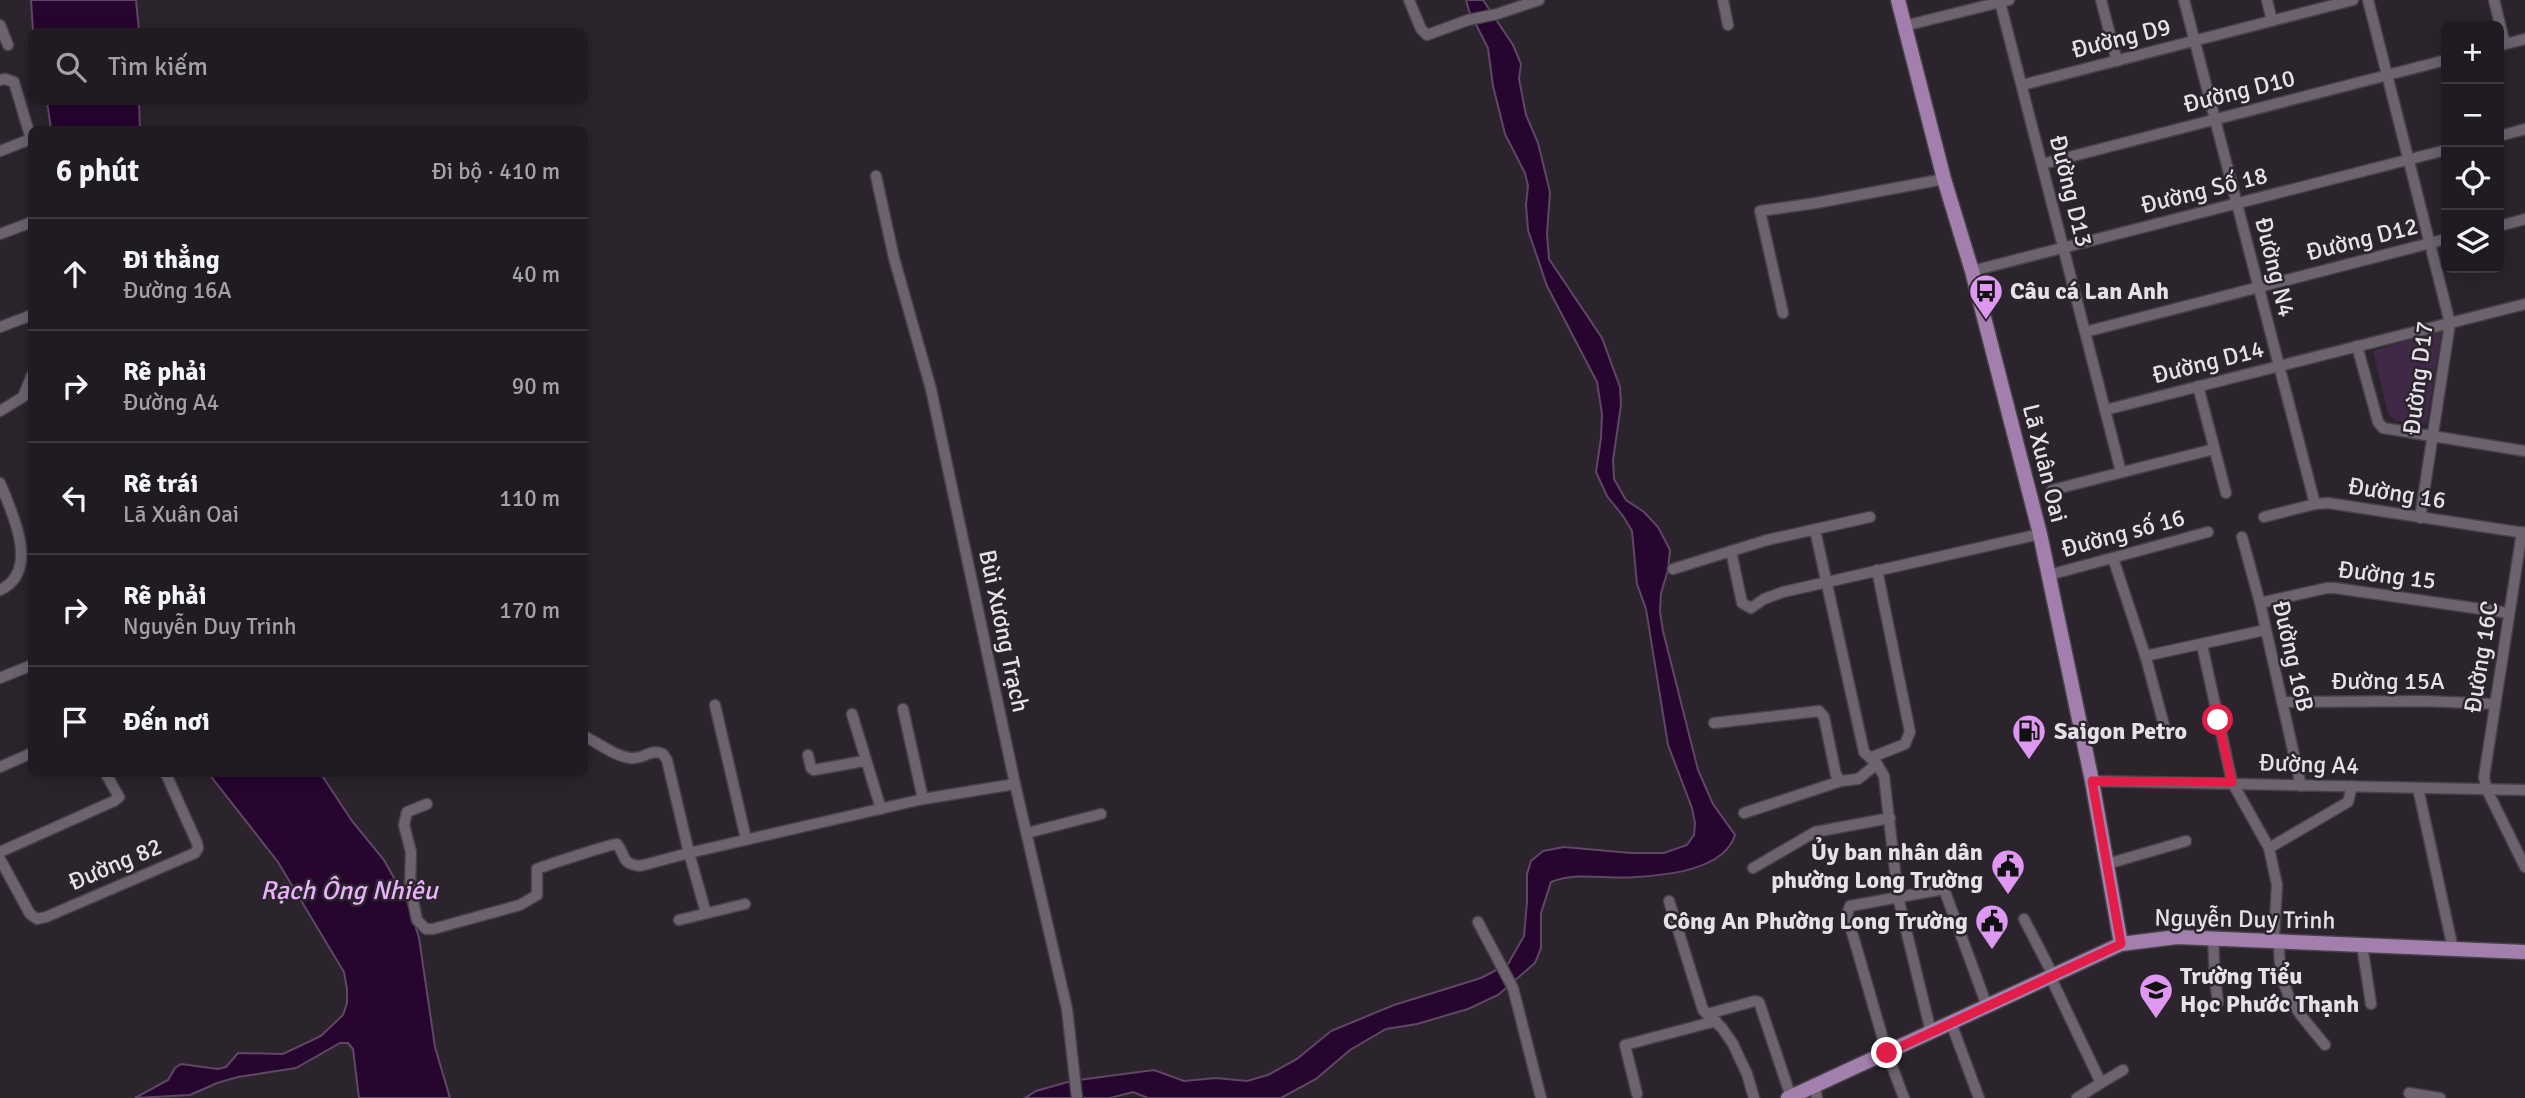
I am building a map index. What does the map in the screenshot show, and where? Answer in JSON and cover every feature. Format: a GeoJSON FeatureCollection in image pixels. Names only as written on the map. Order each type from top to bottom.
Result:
{"type":"FeatureCollection","features":[{"type":"Feature","properties":{"kind":"main road","name":"Lã Xuân Oai"},"geometry":{"type":"LineString","coordinates":[[1898,0],[2040,534],[2092,781],[2121,944]]}},
{"type":"Feature","properties":{"kind":"main road","name":"Nguyễn Duy Trinh"},"geometry":{"type":"LineString","coordinates":[[1789,1097],[1816,1092],[1887,1053],[2121,944],[2177,937],[2525,952]]}},
{"type":"Feature","properties":{"kind":"street"},"geometry":{"type":"LineString","coordinates":[[1409,0],[1421,29],[1427,35],[1539,0]]}},
{"type":"Feature","properties":{"kind":"street"},"geometry":{"type":"LineString","coordinates":[[1723,0],[1728,25]]}},
{"type":"Feature","properties":{"kind":"street"},"geometry":{"type":"LineString","coordinates":[[2101,0],[2117,61]]}},
{"type":"Feature","properties":{"kind":"street","name":"Đường N4"},"geometry":{"type":"LineString","coordinates":[[2185,0],[2315,504]]}},
{"type":"Feature","properties":{"kind":"street"},"geometry":{"type":"LineString","coordinates":[[2267,0],[2272,21]]}},
{"type":"Feature","properties":{"kind":"street","name":"Đường D9"},"geometry":{"type":"LineString","coordinates":[[2022,85],[2353,0]]}},
{"type":"Feature","properties":{"kind":"street","name":"Đường D17"},"geometry":{"type":"LineString","coordinates":[[2368,0],[2450,323],[2420,517]]}},
{"type":"Feature","properties":{"kind":"street"},"geometry":{"type":"LineString","coordinates":[[2494,0],[2498,21]]}},
{"type":"Feature","properties":{"kind":"street"},"geometry":{"type":"LineString","coordinates":[[1904,26],[2004,1]]}},
{"type":"Feature","properties":{"kind":"street","name":"Đường D13"},"geometry":{"type":"LineString","coordinates":[[2004,1],[2022,85],[2121,472]]}},
{"type":"Feature","properties":{"kind":"street"},"geometry":{"type":"LineString","coordinates":[[0,25],[8,45]]}},
{"type":"Feature","properties":{"kind":"street"},"geometry":{"type":"LineString","coordinates":[[2504,44],[2525,39]]}},
{"type":"Feature","properties":{"kind":"street","name":"Đường D10"},"geometry":{"type":"LineString","coordinates":[[2042,164],[2441,61]]}},
{"type":"Feature","properties":{"kind":"street"},"geometry":{"type":"LineString","coordinates":[[0,80],[14,82],[28,126]]}},
{"type":"Feature","properties":{"kind":"street"},"geometry":{"type":"LineString","coordinates":[[2504,135],[2525,130]]}},
{"type":"Feature","properties":{"kind":"street"},"geometry":{"type":"LineString","coordinates":[[0,151],[28,140]]}},
{"type":"Feature","properties":{"kind":"street","name":"Đường Số 18"},"geometry":{"type":"LineString","coordinates":[[1972,271],[2441,151]]}},
{"type":"Feature","properties":{"kind":"street","name":"Bùi Xương Trạch"},"geometry":{"type":"LineString","coordinates":[[876,176],[894,258],[930,389],[1015,784],[1067,1009],[1077,1098]]}},
{"type":"Feature","properties":{"kind":"street"},"geometry":{"type":"LineString","coordinates":[[1783,313],[1760,211],[1944,178]]}},
{"type":"Feature","properties":{"kind":"street"},"geometry":{"type":"LineString","coordinates":[[2504,225],[2525,219]]}},
{"type":"Feature","properties":{"kind":"street"},"geometry":{"type":"LineString","coordinates":[[0,234],[28,224]]}},
{"type":"Feature","properties":{"kind":"street","name":"Đường D12"},"geometry":{"type":"LineString","coordinates":[[2085,332],[2441,240]]}},
{"type":"Feature","properties":{"kind":"street","name":"Đường D14"},"geometry":{"type":"LineString","coordinates":[[2105,410],[2525,304]]}},
{"type":"Feature","properties":{"kind":"street"},"geometry":{"type":"LineString","coordinates":[[0,327],[28,316]]}},
{"type":"Feature","properties":{"kind":"street"},"geometry":{"type":"LineString","coordinates":[[2357,346],[2380,425],[2387,431],[2525,451]]}},
{"type":"Feature","properties":{"kind":"street"},"geometry":{"type":"LineString","coordinates":[[0,411],[23,397],[28,385]]}},
{"type":"Feature","properties":{"kind":"street"},"geometry":{"type":"LineString","coordinates":[[2198,387],[2226,493]]}},
{"type":"Feature","properties":{"kind":"street"},"geometry":{"type":"LineString","coordinates":[[2052,490],[2214,449]]}},
{"type":"Feature","properties":{"kind":"street"},"geometry":{"type":"LineString","coordinates":[[0,483],[4,501],[18,526],[21,538],[17,576],[0,590]]}},
{"type":"Feature","properties":{"kind":"street","name":"Đường 16"},"geometry":{"type":"LineString","coordinates":[[2264,517],[2328,503],[2524,533]]}},
{"type":"Feature","properties":{"kind":"street"},"geometry":{"type":"LineString","coordinates":[[1673,569],[1767,540],[1870,517]]}},
{"type":"Feature","properties":{"kind":"street"},"geometry":{"type":"LineString","coordinates":[[1815,530],[1864,752],[1884,776],[1898,897],[1931,1032]]}},
{"type":"Feature","properties":{"kind":"street","name":"Đường số 16"},"geometry":{"type":"LineString","coordinates":[[2049,575],[2207,532]]}},
{"type":"Feature","properties":{"kind":"street","name":"Đường 16C"},"geometry":{"type":"LineString","coordinates":[[2486,788],[2484,776],[2494,704],[2524,533]]}},
{"type":"Feature","properties":{"kind":"street"},"geometry":{"type":"LineString","coordinates":[[1731,551],[1742,603],[1746,607],[1755,607],[1764,599],[1783,592],[2040,534]]}},
{"type":"Feature","properties":{"kind":"street","name":"Đường 16B"},"geometry":{"type":"LineString","coordinates":[[2242,537],[2260,603],[2301,786]]}},
{"type":"Feature","properties":{"kind":"street"},"geometry":{"type":"LineString","coordinates":[[2113,558],[2145,656],[2165,729]]}},
{"type":"Feature","properties":{"kind":"street"},"geometry":{"type":"LineString","coordinates":[[1744,813],[1841,781],[1858,779],[1874,761],[1905,744],[1910,732],[1877,570]]}},
{"type":"Feature","properties":{"kind":"street","name":"Đường 15"},"geometry":{"type":"LineString","coordinates":[[2260,603],[2335,588],[2509,612]]}},
{"type":"Feature","properties":{"kind":"street"},"geometry":{"type":"LineString","coordinates":[[2145,656],[2265,629]]}},
{"type":"Feature","properties":{"kind":"street"},"geometry":{"type":"LineString","coordinates":[[2202,645],[2232,782],[2269,848],[2277,885],[2277,940],[2282,983],[2288,998],[2325,1045]]}},
{"type":"Feature","properties":{"kind":"street"},"geometry":{"type":"LineString","coordinates":[[0,678],[28,666]]}},
{"type":"Feature","properties":{"kind":"street","name":"Đường 15A"},"geometry":{"type":"LineString","coordinates":[[2282,702],[2426,701],[2494,704]]}},
{"type":"Feature","properties":{"kind":"street"},"geometry":{"type":"LineString","coordinates":[[715,705],[746,839]]}},
{"type":"Feature","properties":{"kind":"street"},"geometry":{"type":"LineString","coordinates":[[903,709],[923,799]]}},
{"type":"Feature","properties":{"kind":"street"},"geometry":{"type":"LineString","coordinates":[[1714,723],[1819,711],[1825,717],[1836,775],[1841,781]]}},
{"type":"Feature","properties":{"kind":"street"},"geometry":{"type":"LineString","coordinates":[[852,714],[864,761],[881,809]]}},
{"type":"Feature","properties":{"kind":"street"},"geometry":{"type":"LineString","coordinates":[[588,738],[627,758],[639,758],[653,751],[663,754],[667,760],[706,913]]}},
{"type":"Feature","properties":{"kind":"street"},"geometry":{"type":"LineString","coordinates":[[0,767],[28,755]]}},
{"type":"Feature","properties":{"kind":"street"},"geometry":{"type":"LineString","coordinates":[[808,755],[811,768],[814,769],[864,761]]}},
{"type":"Feature","properties":{"kind":"street"},"geometry":{"type":"LineString","coordinates":[[0,852],[114,801],[119,797],[108,777]]}},
{"type":"Feature","properties":{"kind":"street","name":"Đường 82"},"geometry":{"type":"LineString","coordinates":[[0,859],[30,914],[37,919],[195,853],[197,844],[167,777]]}},
{"type":"Feature","properties":{"kind":"street","name":"Đường A4"},"geometry":{"type":"LineString","coordinates":[[2092,781],[2525,790]]}},
{"type":"Feature","properties":{"kind":"street"},"geometry":{"type":"LineString","coordinates":[[427,804],[407,812],[404,825],[411,852],[410,886],[418,920],[426,929],[433,929],[520,905],[537,895],[537,869],[612,843],[619,846],[623,859],[632,865],[640,866],[923,799],[1015,784]]}},
{"type":"Feature","properties":{"kind":"street"},"geometry":{"type":"LineString","coordinates":[[2269,848],[2348,802],[2352,786]]}},
{"type":"Feature","properties":{"kind":"street"},"geometry":{"type":"LineString","coordinates":[[2418,788],[2452,949]]}},
{"type":"Feature","properties":{"kind":"street"},"geometry":{"type":"LineString","coordinates":[[2486,788],[2525,867]]}},
{"type":"Feature","properties":{"kind":"street"},"geometry":{"type":"LineString","coordinates":[[1027,833],[1101,814]]}},
{"type":"Feature","properties":{"kind":"street"},"geometry":{"type":"LineString","coordinates":[[1753,868],[1815,832],[1890,818]]}},
{"type":"Feature","properties":{"kind":"street"},"geometry":{"type":"LineString","coordinates":[[2107,864],[2186,841]]}},
{"type":"Feature","properties":{"kind":"street"},"geometry":{"type":"LineString","coordinates":[[1904,1098],[1887,1053],[1847,915],[1850,906],[1939,888],[1946,892],[1987,1006]]}},
{"type":"Feature","properties":{"kind":"street"},"geometry":{"type":"LineString","coordinates":[[1669,901],[1703,1010],[1733,1044],[1747,1074],[1754,1098]]}},
{"type":"Feature","properties":{"kind":"street"},"geometry":{"type":"LineString","coordinates":[[679,919],[745,904]]}},
{"type":"Feature","properties":{"kind":"street"},"geometry":{"type":"LineString","coordinates":[[2024,919],[2101,1083]]}},
{"type":"Feature","properties":{"kind":"street"},"geometry":{"type":"LineString","coordinates":[[1478,922],[1514,992],[1541,1098]]}},
{"type":"Feature","properties":{"kind":"street"},"geometry":{"type":"LineString","coordinates":[[2213,939],[2218,1002]]}},
{"type":"Feature","properties":{"kind":"street"},"geometry":{"type":"LineString","coordinates":[[2362,945],[2371,1004]]}},
{"type":"Feature","properties":{"kind":"street"},"geometry":{"type":"LineString","coordinates":[[1637,1094],[1625,1045],[1755,1000],[1759,1002],[1789,1097]]}},
{"type":"Feature","properties":{"kind":"street"},"geometry":{"type":"LineString","coordinates":[[1951,1023],[1979,1098]]}},
{"type":"Feature","properties":{"kind":"street"},"geometry":{"type":"LineString","coordinates":[[2077,1098],[2123,1070]]}},
{"type":"Feature","properties":{"kind":"street"},"geometry":{"type":"LineString","coordinates":[[2409,1093],[2440,1098]]}},
{"type":"Feature","properties":{"kind":"shaded area"},"geometry":{"type":"Polygon","coordinates":[[[2442,330],[2427,423],[2396,421],[2388,413],[2373,351],[2442,330]]]}},
{"type":"Feature","properties":{"kind":"water"},"geometry":{"type":"Polygon","coordinates":[[[31,0],[136,0],[139,28],[33,28],[31,0]]]}},
{"type":"Feature","properties":{"kind":"water"},"geometry":{"type":"Polygon","coordinates":[[[1466,0],[1483,0],[1513,45],[1521,64],[1519,79],[1526,115],[1538,143],[1550,192],[1547,234],[1549,259],[1602,338],[1620,387],[1621,405],[1613,460],[1614,479],[1626,500],[1644,512],[1658,527],[1670,550],[1668,570],[1661,593],[1663,631],[1698,770],[1713,804],[1735,835],[1729,847],[1719,856],[1707,863],[1678,872],[1625,878],[1583,876],[1551,882],[1541,913],[1541,948],[1535,963],[1498,995],[1468,1009],[1417,1024],[1386,1029],[1350,1050],[1316,1079],[1281,1098],[1148,1098],[1133,1092],[1110,1098],[1025,1098],[1036,1091],[1071,1081],[1154,1070],[1184,1081],[1216,1078],[1247,1081],[1268,1075],[1297,1059],[1331,1031],[1394,1005],[1481,978],[1508,964],[1524,936],[1527,874],[1531,861],[1543,851],[1564,847],[1664,853],[1687,845],[1694,835],[1692,808],[1668,745],[1646,609],[1637,584],[1632,531],[1607,496],[1596,472],[1602,414],[1597,382],[1547,286],[1528,230],[1528,186],[1525,173],[1505,134],[1493,86],[1488,48],[1466,0]]]}},
{"type":"Feature","properties":{"kind":"water"},"geometry":{"type":"Polygon","coordinates":[[[47,105],[139,105],[140,126],[51,126],[47,105]]]}},
{"type":"Feature","properties":{"kind":"water","name":"Rạch Ông Nhiêu"},"geometry":{"type":"Polygon","coordinates":[[[211,777],[323,777],[352,821],[384,860],[409,905],[419,938],[435,1047],[450,1098],[359,1098],[353,1049],[348,1043],[340,1043],[296,1068],[238,1077],[190,1095],[135,1098],[168,1080],[175,1068],[181,1064],[218,1069],[226,1067],[238,1053],[283,1054],[321,1036],[343,1015],[347,1003],[344,972],[278,862],[211,777]]]}},
{"type":"Feature","properties":{"kind":"place","name":"Câu cá Lan Anh"},"geometry":{"type":"Point","coordinates":[1986,321]}},
{"type":"Feature","properties":{"kind":"place","name":"Saigon Petro"},"geometry":{"type":"Point","coordinates":[2029,761]}},
{"type":"Feature","properties":{"kind":"place","name":"Ủy ban nhân dân phường Long Trường"},"geometry":{"type":"Point","coordinates":[2008,896]}},
{"type":"Feature","properties":{"kind":"place","name":"Công An Phường Long Trường"},"geometry":{"type":"Point","coordinates":[1992,951]}},
{"type":"Feature","properties":{"kind":"place","name":"Trường Tiểu Học Phước Thạnh"},"geometry":{"type":"Point","coordinates":[2156,1020]}},
{"type":"Feature","properties":{"kind":"route"},"geometry":{"type":"LineString","coordinates":[[1887,1053],[2121,944],[2092,781],[2232,782],[2218,720]]}}]}
